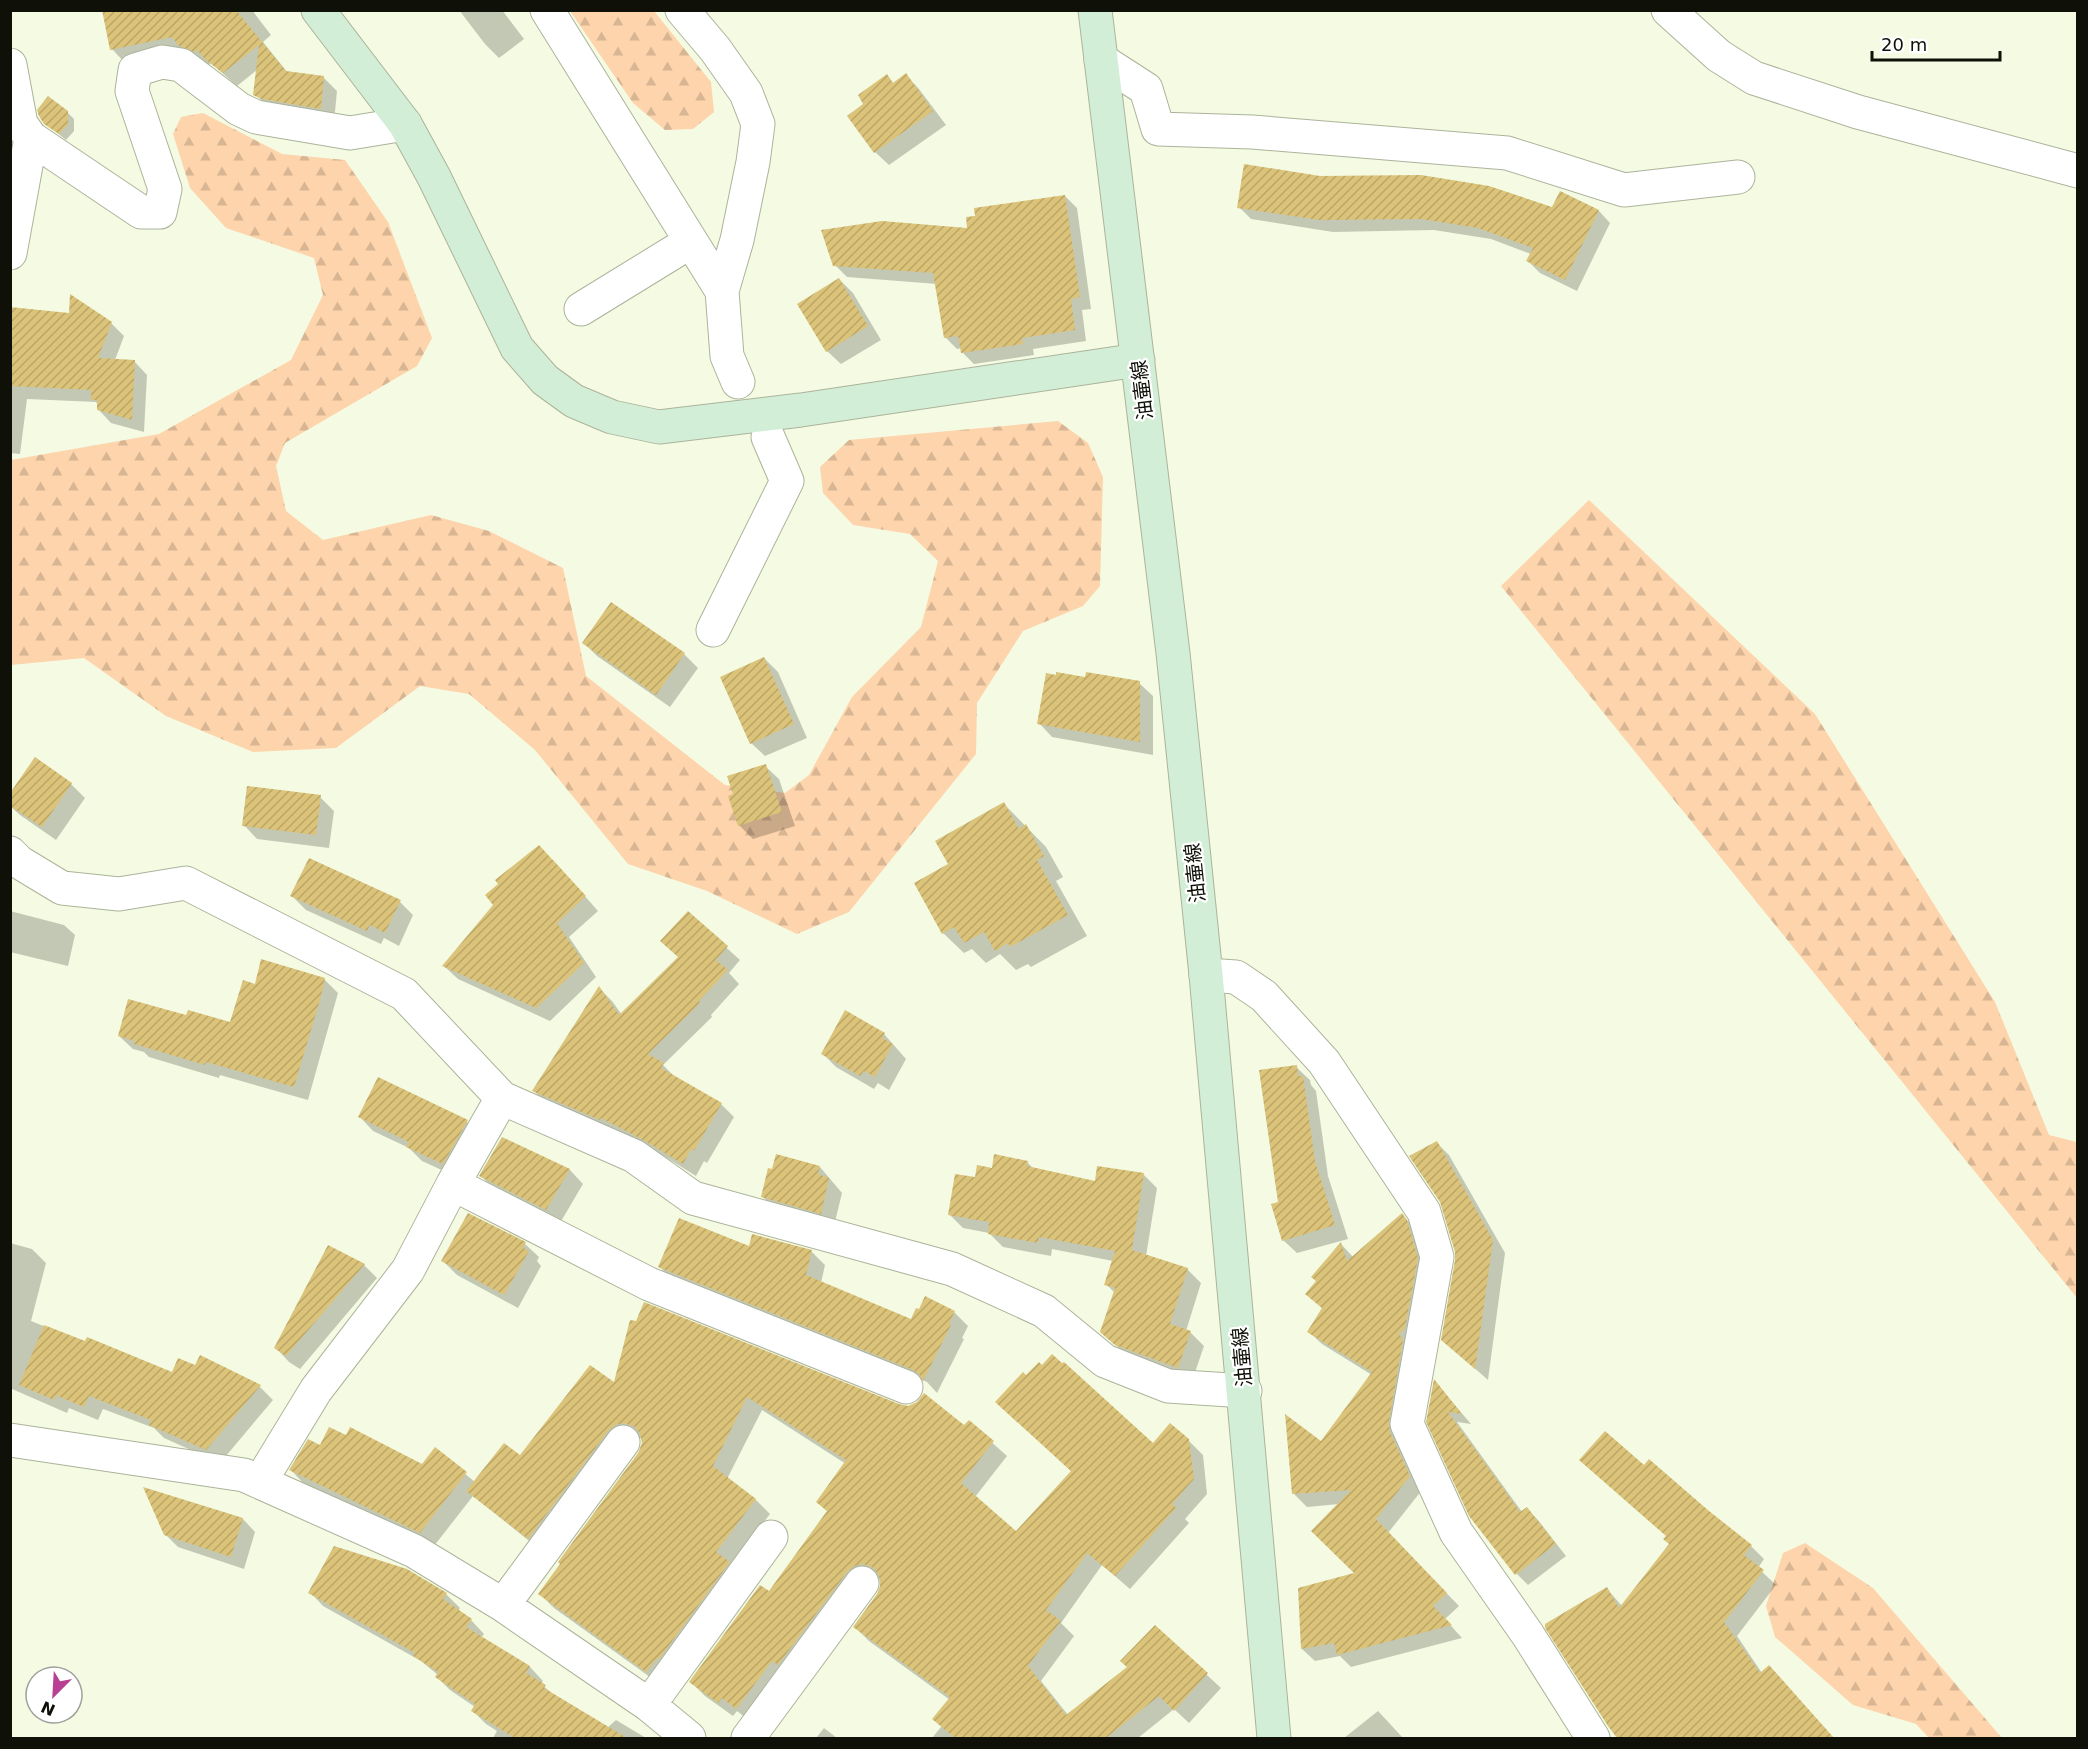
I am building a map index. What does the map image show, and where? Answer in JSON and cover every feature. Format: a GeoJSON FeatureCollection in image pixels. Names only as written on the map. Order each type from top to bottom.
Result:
{"type":"FeatureCollection","features":[{"type":"Feature","properties":{"kind":"main road"},"geometry":{"type":"LineString","coordinates":[[318,10],[405,124],[434,177],[517,348],[545,380],[574,400],[612,417],[659,427],[1138,360]]}},
{"type":"Feature","properties":{"kind":"main road","name":"油壷線"},"geometry":{"type":"LineString","coordinates":[[1095,10],[1173,653],[1245,1391],[1247,1437],[1274,1738]]}},
{"type":"Feature","properties":{"kind":"street"},"geometry":{"type":"LineString","coordinates":[[547,10],[722,291]]}},
{"type":"Feature","properties":{"kind":"street"},"geometry":{"type":"LineString","coordinates":[[682,10],[715,49],[746,93],[758,124],[753,162],[737,240],[722,291],[727,356],[738,382]]}},
{"type":"Feature","properties":{"kind":"street"},"geometry":{"type":"LineString","coordinates":[[1668,10],[1719,56],[1754,78],[1858,112],[2078,171]]}},
{"type":"Feature","properties":{"kind":"street"},"geometry":{"type":"LineString","coordinates":[[1101,60],[1146,89],[1158,129],[1252,132],[1507,153],[1624,190],[1738,177]]}},
{"type":"Feature","properties":{"kind":"street"},"geometry":{"type":"LineString","coordinates":[[10,65],[21,124],[31,138],[141,212],[160,212],[165,189],[132,91],[135,70],[162,62],[181,65],[239,110],[256,117],[350,133],[405,124]]}},
{"type":"Feature","properties":{"kind":"street"},"geometry":{"type":"LineString","coordinates":[[10,253],[31,138]]}},
{"type":"Feature","properties":{"kind":"street"},"geometry":{"type":"LineString","coordinates":[[581,309],[690,242]]}},
{"type":"Feature","properties":{"kind":"street"},"geometry":{"type":"LineString","coordinates":[[713,630],[787,481],[768,437]]}},
{"type":"Feature","properties":{"kind":"street"},"geometry":{"type":"LineString","coordinates":[[10,853],[19,862],[62,888],[119,894],[186,883],[404,994],[502,1098],[634,1156],[693,1198],[952,1269],[1044,1311],[1106,1361],[1168,1386],[1245,1391]]}},
{"type":"Feature","properties":{"kind":"street"},"geometry":{"type":"LineString","coordinates":[[1206,975],[1236,977],[1264,996],[1324,1062],[1424,1212],[1437,1257],[1407,1424],[1456,1532],[1528,1635],[1593,1738]]}},
{"type":"Feature","properties":{"kind":"street"},"geometry":{"type":"LineString","coordinates":[[260,1482],[316,1390],[408,1270],[502,1098]]}},
{"type":"Feature","properties":{"kind":"street"},"geometry":{"type":"LineString","coordinates":[[453,1184],[649,1284],[906,1387]]}},
{"type":"Feature","properties":{"kind":"street"},"geometry":{"type":"LineString","coordinates":[[10,1440],[244,1475],[260,1482],[414,1551],[503,1605],[649,1705],[689,1738]]}},
{"type":"Feature","properties":{"kind":"street"},"geometry":{"type":"LineString","coordinates":[[503,1605],[623,1442]]}},
{"type":"Feature","properties":{"kind":"street"},"geometry":{"type":"LineString","coordinates":[[649,1705],[771,1537]]}},
{"type":"Feature","properties":{"kind":"street"},"geometry":{"type":"LineString","coordinates":[[748,1738],[862,1583]]}},
{"type":"Feature","properties":{"kind":"green space"},"geometry":{"type":"Polygon","coordinates":[[[570,11],[654,11],[711,82],[714,112],[693,129],[665,130],[633,103],[570,11]]]}},
{"type":"Feature","properties":{"kind":"green space"},"geometry":{"type":"Polygon","coordinates":[[[203,113],[282,154],[345,160],[388,222],[432,338],[417,366],[285,443],[276,466],[286,511],[323,540],[431,515],[489,531],[563,568],[586,676],[725,785],[785,793],[809,775],[852,697],[921,627],[938,561],[910,534],[853,525],[823,493],[820,467],[849,440],[1058,421],[1088,443],[1103,477],[1100,586],[1083,606],[1023,631],[977,703],[976,754],[849,912],[797,934],[707,891],[628,864],[535,750],[469,694],[420,686],[336,748],[253,752],[166,716],[84,658],[11,665],[11,460],[159,434],[291,360],[323,295],[314,258],[226,228],[190,188],[173,134],[181,117],[203,113]]]}},
{"type":"Feature","properties":{"kind":"green space"},"geometry":{"type":"Polygon","coordinates":[[[1589,500],[1815,714],[1995,1002],[2049,1135],[2077,1142],[2077,1298],[1501,586],[1589,500]]]}},
{"type":"Feature","properties":{"kind":"green space"},"geometry":{"type":"Polygon","coordinates":[[[1805,1543],[1873,1588],[2002,1738],[1929,1738],[1916,1724],[1853,1705],[1775,1637],[1766,1606],[1783,1553],[1805,1543]]]}},
{"type":"Feature","properties":{"kind":"building"},"geometry":{"type":"Polygon","coordinates":[[[102,10],[236,10],[286,71],[324,76],[321,109],[262,99],[253,95],[259,45],[223,73],[197,50],[195,52],[179,46],[172,37],[110,50],[102,10]]]}},
{"type":"Feature","properties":{"kind":"building"},"geometry":{"type":"Polygon","coordinates":[[[906,73],[933,111],[874,153],[847,116],[863,104],[858,95],[887,74],[893,83],[906,73]]]}},
{"type":"Feature","properties":{"kind":"building"},"geometry":{"type":"Polygon","coordinates":[[[48,96],[68,111],[68,124],[59,134],[44,124],[37,110],[48,96]]]}},
{"type":"Feature","properties":{"kind":"building"},"geometry":{"type":"Polygon","coordinates":[[[1244,164],[1320,176],[1421,175],[1489,186],[1552,207],[1560,191],[1599,210],[1565,280],[1526,261],[1533,248],[1478,228],[1421,219],[1320,220],[1237,208],[1244,164]]]}},
{"type":"Feature","properties":{"kind":"building"},"geometry":{"type":"Polygon","coordinates":[[[1065,195],[1080,297],[1071,299],[1075,330],[1022,338],[1023,344],[961,353],[958,336],[944,338],[933,273],[833,266],[821,230],[882,221],[967,228],[966,217],[975,216],[974,208],[1065,195]]]}},
{"type":"Feature","properties":{"kind":"building"},"geometry":{"type":"Polygon","coordinates":[[[839,278],[868,326],[826,352],[797,304],[839,278]]]}},
{"type":"Feature","properties":{"kind":"building"},"geometry":{"type":"Polygon","coordinates":[[[70,294],[112,322],[98,358],[135,360],[132,420],[97,410],[97,400],[91,400],[91,390],[10,386],[10,307],[69,313],[70,294]]]}},
{"type":"Feature","properties":{"kind":"building"},"geometry":{"type":"Polygon","coordinates":[[[611,602],[685,653],[656,695],[582,643],[611,602]]]}},
{"type":"Feature","properties":{"kind":"building"},"geometry":{"type":"Polygon","coordinates":[[[764,657],[794,724],[750,744],[720,677],[764,657]]]}},
{"type":"Feature","properties":{"kind":"building"},"geometry":{"type":"Polygon","coordinates":[[[1056,672],[1085,677],[1086,672],[1140,681],[1140,742],[1037,724],[1046,673],[1056,675],[1056,672]]]}},
{"type":"Feature","properties":{"kind":"building"},"geometry":{"type":"Polygon","coordinates":[[[35,757],[72,783],[42,827],[10,806],[10,793],[35,757]]]}},
{"type":"Feature","properties":{"kind":"building"},"geometry":{"type":"Polygon","coordinates":[[[766,764],[782,812],[738,826],[728,796],[733,794],[727,776],[766,764]]]}},
{"type":"Feature","properties":{"kind":"building"},"geometry":{"type":"Polygon","coordinates":[[[247,786],[321,795],[316,835],[242,826],[247,786]]]}},
{"type":"Feature","properties":{"kind":"building"},"geometry":{"type":"Polygon","coordinates":[[[1004,802],[1019,829],[1026,824],[1044,856],[1037,860],[1068,915],[1010,947],[1008,943],[995,951],[984,932],[964,943],[954,927],[942,934],[914,883],[948,864],[935,841],[1004,802]]]}},
{"type":"Feature","properties":{"kind":"building"},"geometry":{"type":"Polygon","coordinates":[[[539,845],[586,896],[557,923],[584,963],[536,1008],[442,966],[493,905],[485,895],[498,884],[495,880],[539,845]]]}},
{"type":"Feature","properties":{"kind":"building"},"geometry":{"type":"Polygon","coordinates":[[[309,858],[401,900],[385,933],[370,925],[367,931],[290,896],[309,858]]]}},
{"type":"Feature","properties":{"kind":"building"},"geometry":{"type":"Polygon","coordinates":[[[688,911],[728,946],[716,960],[728,970],[699,1001],[700,1003],[648,1054],[664,1063],[661,1068],[722,1103],[694,1151],[691,1149],[683,1164],[601,1118],[600,1120],[532,1091],[599,986],[619,1015],[678,957],[660,941],[688,911]]]}},
{"type":"Feature","properties":{"kind":"building"},"geometry":{"type":"Polygon","coordinates":[[[261,959],[325,978],[294,1087],[206,1062],[205,1065],[134,1044],[135,1041],[118,1036],[128,999],[186,1015],[188,1010],[230,1022],[243,980],[255,984],[261,959]]]}},
{"type":"Feature","properties":{"kind":"building"},"geometry":{"type":"Polygon","coordinates":[[[845,1010],[885,1033],[882,1038],[893,1044],[875,1077],[864,1071],[860,1076],[821,1054],[845,1010]]]}},
{"type":"Feature","properties":{"kind":"building"},"geometry":{"type":"Polygon","coordinates":[[[1297,1065],[1298,1076],[1303,1076],[1315,1161],[1335,1225],[1282,1241],[1271,1204],[1278,1202],[1259,1070],[1297,1065]]]}},
{"type":"Feature","properties":{"kind":"building"},"geometry":{"type":"Polygon","coordinates":[[[378,1077],[468,1120],[443,1164],[406,1147],[409,1142],[358,1117],[378,1077]]]}},
{"type":"Feature","properties":{"kind":"building"},"geometry":{"type":"Polygon","coordinates":[[[502,1137],[570,1169],[546,1210],[479,1176],[502,1137]]]}},
{"type":"Feature","properties":{"kind":"building"},"geometry":{"type":"Polygon","coordinates":[[[1437,1141],[1493,1240],[1475,1369],[1441,1340],[1455,1252],[1440,1202],[1409,1156],[1437,1141]]]}},
{"type":"Feature","properties":{"kind":"building"},"geometry":{"type":"Polygon","coordinates":[[[776,1154],[820,1166],[818,1174],[829,1178],[821,1214],[761,1197],[768,1168],[772,1169],[776,1154]]]}},
{"type":"Feature","properties":{"kind":"building"},"geometry":{"type":"Polygon","coordinates":[[[994,1154],[1028,1161],[1027,1166],[1095,1181],[1097,1166],[1144,1173],[1132,1250],[1188,1268],[1170,1324],[1191,1331],[1178,1368],[1115,1345],[1100,1332],[1115,1288],[1104,1285],[1115,1251],[1039,1237],[1038,1243],[988,1234],[989,1222],[948,1215],[955,1174],[975,1177],[977,1165],[992,1168],[994,1154]]]}},
{"type":"Feature","properties":{"kind":"building"},"geometry":{"type":"Polygon","coordinates":[[[468,1213],[526,1242],[523,1248],[529,1251],[504,1295],[441,1261],[468,1213]]]}},
{"type":"Feature","properties":{"kind":"building"},"geometry":{"type":"Polygon","coordinates":[[[1402,1213],[1407,1220],[1418,1258],[1405,1328],[1399,1334],[1403,1340],[1389,1421],[1390,1432],[1410,1476],[1376,1519],[1447,1593],[1433,1606],[1452,1625],[1337,1655],[1334,1643],[1301,1649],[1298,1588],[1354,1573],[1311,1531],[1351,1490],[1292,1494],[1285,1414],[1321,1441],[1372,1372],[1307,1332],[1322,1308],[1305,1294],[1316,1281],[1311,1277],[1341,1242],[1347,1261],[1402,1213]]]}},
{"type":"Feature","properties":{"kind":"building"},"geometry":{"type":"Polygon","coordinates":[[[679,1218],[749,1246],[752,1234],[812,1250],[806,1275],[911,1319],[925,1296],[955,1311],[949,1324],[951,1325],[923,1381],[920,1375],[913,1370],[658,1267],[679,1218]]]}},
{"type":"Feature","properties":{"kind":"building"},"geometry":{"type":"Polygon","coordinates":[[[328,1245],[365,1264],[286,1356],[274,1348],[328,1245]]]}},
{"type":"Feature","properties":{"kind":"building"},"geometry":{"type":"Polygon","coordinates":[[[644,1302],[899,1404],[908,1406],[917,1402],[924,1393],[964,1425],[969,1420],[994,1441],[961,1483],[1016,1531],[1071,1471],[995,1402],[1023,1372],[1026,1375],[1039,1362],[1042,1365],[1052,1354],[1062,1363],[1064,1362],[1153,1443],[1170,1423],[1189,1439],[1194,1479],[1172,1504],[1176,1508],[1115,1576],[1087,1553],[1046,1610],[1061,1621],[1028,1666],[1066,1715],[1127,1667],[1120,1661],[1155,1625],[1208,1673],[1174,1711],[1159,1696],[1106,1738],[955,1738],[932,1719],[950,1697],[853,1627],[877,1594],[880,1586],[879,1576],[874,1568],[863,1564],[854,1566],[847,1572],[778,1665],[772,1661],[736,1709],[722,1698],[718,1703],[689,1682],[760,1585],[769,1591],[827,1511],[816,1502],[846,1460],[747,1397],[713,1466],[756,1499],[716,1552],[730,1562],[659,1659],[657,1658],[646,1672],[538,1594],[560,1564],[558,1562],[638,1453],[642,1443],[635,1427],[624,1423],[615,1425],[608,1431],[528,1539],[466,1491],[504,1443],[520,1455],[590,1365],[614,1382],[630,1320],[636,1321],[644,1302]]]}},
{"type":"Feature","properties":{"kind":"building"},"geometry":{"type":"Polygon","coordinates":[[[44,1325],[85,1341],[87,1337],[172,1372],[178,1358],[195,1365],[200,1355],[261,1385],[206,1450],[149,1425],[151,1420],[89,1396],[84,1407],[55,1395],[54,1400],[19,1385],[44,1325]]]}},
{"type":"Feature","properties":{"kind":"building"},"geometry":{"type":"Polygon","coordinates":[[[1434,1379],[1462,1414],[1448,1412],[1520,1512],[1527,1507],[1556,1544],[1515,1575],[1469,1516],[1426,1422],[1434,1379]]]}},
{"type":"Feature","properties":{"kind":"building"},"geometry":{"type":"Polygon","coordinates":[[[329,1427],[346,1435],[350,1427],[422,1464],[435,1447],[467,1472],[420,1533],[289,1470],[308,1439],[320,1445],[329,1427]]]}},
{"type":"Feature","properties":{"kind":"building"},"geometry":{"type":"Polygon","coordinates":[[[1605,1431],[1644,1465],[1649,1459],[1752,1545],[1744,1555],[1764,1570],[1724,1622],[1760,1673],[1769,1665],[1834,1738],[1617,1738],[1608,1726],[1545,1628],[1545,1624],[1607,1587],[1619,1608],[1669,1544],[1663,1539],[1666,1536],[1579,1460],[1605,1431]]]}},
{"type":"Feature","properties":{"kind":"building"},"geometry":{"type":"Polygon","coordinates":[[[143,1487],[243,1518],[231,1557],[164,1535],[143,1487]]]}},
{"type":"Feature","properties":{"kind":"building"},"geometry":{"type":"Polygon","coordinates":[[[334,1546],[407,1569],[447,1593],[443,1599],[472,1619],[466,1627],[530,1666],[526,1673],[546,1685],[544,1688],[627,1738],[515,1738],[471,1711],[475,1704],[435,1677],[438,1672],[413,1656],[415,1653],[308,1593],[334,1546]]]}}]}
